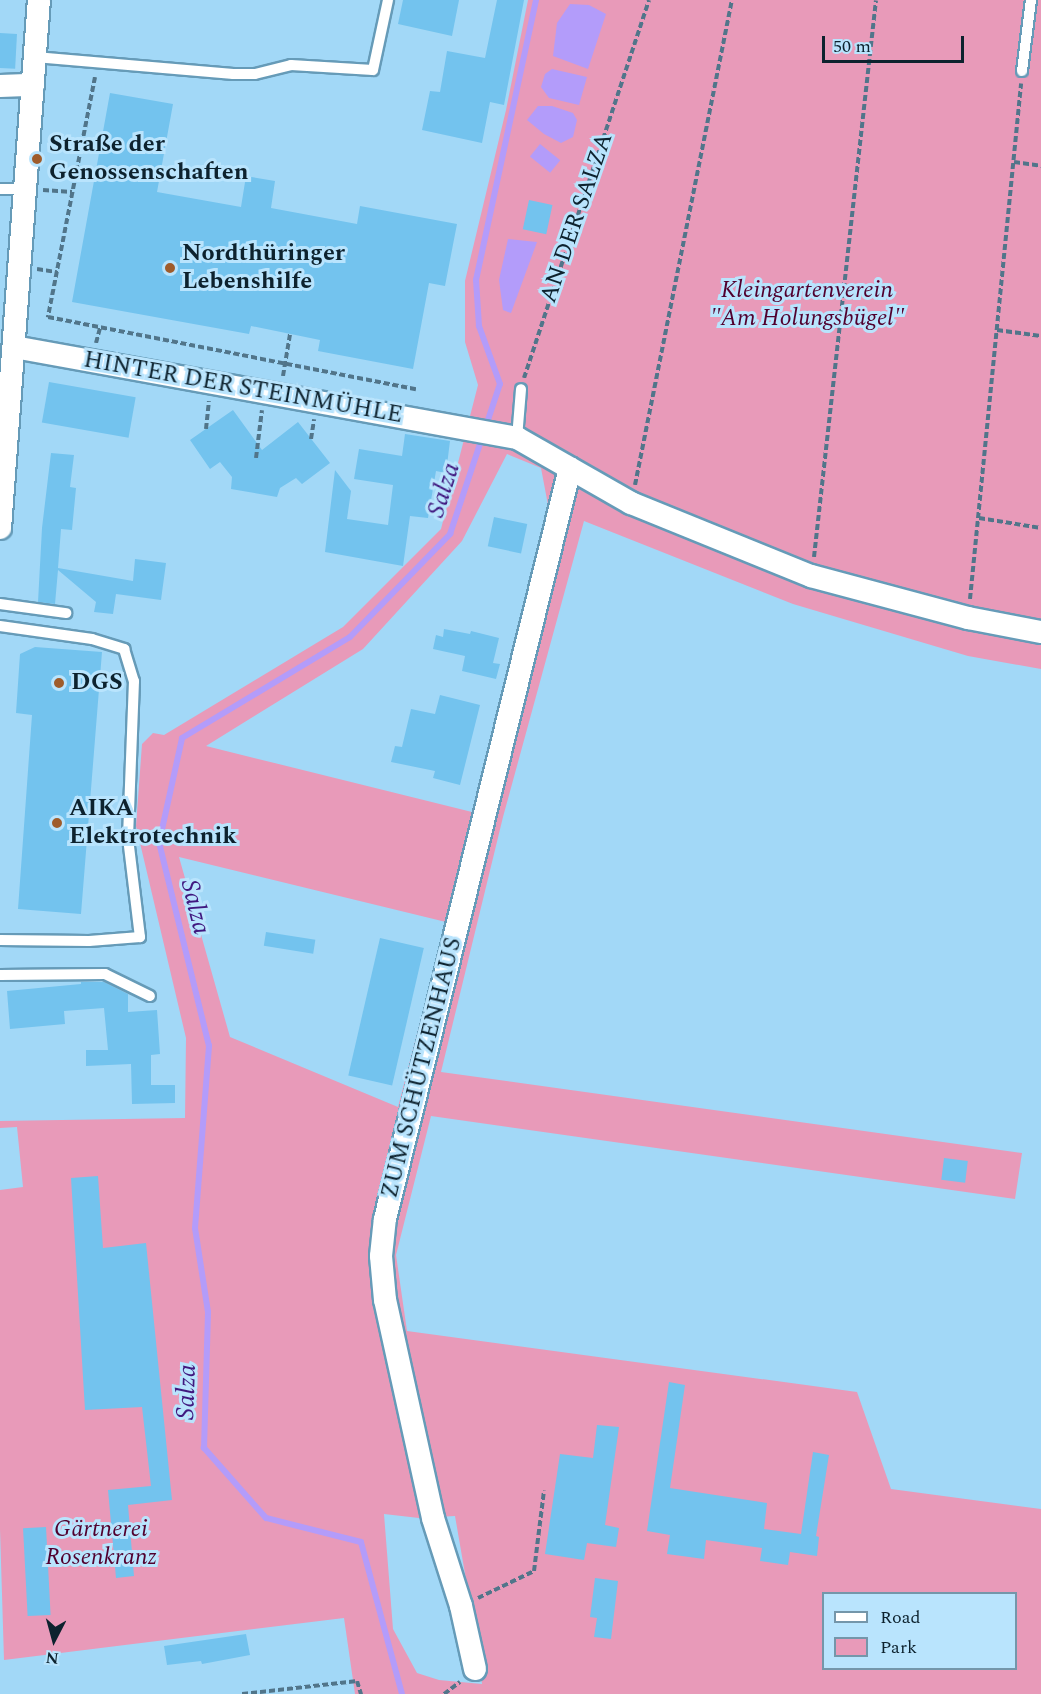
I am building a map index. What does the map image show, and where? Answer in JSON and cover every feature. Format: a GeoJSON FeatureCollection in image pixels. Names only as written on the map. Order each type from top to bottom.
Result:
{"type":"FeatureCollection","features":[{"type":"Feature","properties":{"kind":"street"},"geometry":{"type":"LineString","coordinates":[[0,528],[39,0]]}},
{"type":"Feature","properties":{"kind":"street"},"geometry":{"type":"LineString","coordinates":[[0,86],[33,85]]}},
{"type":"Feature","properties":{"kind":"street","name":"HINTER DER STEINMÜHLE"},"geometry":{"type":"LineString","coordinates":[[14,347],[509,436]]}},
{"type":"Feature","properties":{"kind":"street"},"geometry":{"type":"LineString","coordinates":[[509,436],[631,503],[812,576],[968,618],[1041,632]]}},
{"type":"Feature","properties":{"kind":"street","name":"ZUM SCHÜTZENHAUS"},"geometry":{"type":"LineString","coordinates":[[475,1669],[461,1606],[432,1518],[385,1300],[381,1256],[385,1219],[570,468]]}},
{"type":"Feature","properties":{"kind":"lane"},"geometry":{"type":"LineString","coordinates":[[35,57],[233,74],[255,74],[291,65],[373,70],[388,0]]}},
{"type":"Feature","properties":{"kind":"lane"},"geometry":{"type":"LineString","coordinates":[[1022,71],[1031,0]]}},
{"type":"Feature","properties":{"kind":"lane"},"geometry":{"type":"LineString","coordinates":[[0,189],[26,189]]}},
{"type":"Feature","properties":{"kind":"lane"},"geometry":{"type":"LineString","coordinates":[[509,436],[520,389]]}},
{"type":"Feature","properties":{"kind":"lane"},"geometry":{"type":"LineString","coordinates":[[0,604],[66,613]]}},
{"type":"Feature","properties":{"kind":"lane"},"geometry":{"type":"LineString","coordinates":[[0,626],[92,639],[124,649],[134,681],[128,838],[140,937],[89,941],[0,940]]}},
{"type":"Feature","properties":{"kind":"lane"},"geometry":{"type":"LineString","coordinates":[[0,975],[105,974],[150,996]]}},
{"type":"Feature","properties":{"kind":"path","name":"AN DER SALZA"},"geometry":{"type":"LineString","coordinates":[[520,389],[649,0]]}},
{"type":"Feature","properties":{"kind":"path"},"geometry":{"type":"LineString","coordinates":[[631,503],[732,0]]}},
{"type":"Feature","properties":{"kind":"path"},"geometry":{"type":"LineString","coordinates":[[812,576],[876,0]]}},
{"type":"Feature","properties":{"kind":"path"},"geometry":{"type":"LineString","coordinates":[[98,63],[48,317],[416,389]]}},
{"type":"Feature","properties":{"kind":"path"},"geometry":{"type":"LineString","coordinates":[[968,618],[1022,71]]}},
{"type":"Feature","properties":{"kind":"path"},"geometry":{"type":"LineString","coordinates":[[1014,162],[1041,166]]}},
{"type":"Feature","properties":{"kind":"path"},"geometry":{"type":"LineString","coordinates":[[26,189],[72,192]]}},
{"type":"Feature","properties":{"kind":"path"},"geometry":{"type":"LineString","coordinates":[[997,330],[1041,336]]}},
{"type":"Feature","properties":{"kind":"path"},"geometry":{"type":"LineString","coordinates":[[256,458],[272,393],[285,364],[290,334]]}},
{"type":"Feature","properties":{"kind":"path"},"geometry":{"type":"LineString","coordinates":[[206,429],[212,382]]}},
{"type":"Feature","properties":{"kind":"path"},"geometry":{"type":"LineString","coordinates":[[979,518],[1041,528]]}},
{"type":"Feature","properties":{"kind":"path"},"geometry":{"type":"LineString","coordinates":[[461,1606],[534,1570],[544,1491]]}},
{"type":"Feature","properties":{"kind":"path"},"geometry":{"type":"LineString","coordinates":[[242,1694],[357,1681],[361,1694]]}},
{"type":"Feature","properties":{"kind":"green space"},"geometry":{"type":"Polygon","coordinates":[[[528,0],[1041,0],[1041,669],[968,656],[793,604],[584,521],[503,817],[441,1072],[1022,1153],[1015,1199],[431,1116],[396,1255],[407,1331],[857,1392],[891,1489],[1041,1509],[1041,1694],[355,1694],[344,1618],[4,1660],[0,1529],[0,1190],[23,1187],[17,1127],[0,1128],[0,1121],[185,1118],[186,1038],[136,826],[142,744],[153,733],[164,735],[343,627],[441,529],[478,385],[465,342],[465,281],[506,110],[528,0]],[[507,454],[462,541],[363,649],[206,746],[472,812],[548,505],[541,468],[507,454]],[[179,857],[230,1037],[398,1107],[446,922],[179,857]],[[384,1514],[393,1629],[417,1673],[439,1680],[482,1684],[455,1516],[419,1518],[384,1514]]]}},
{"type":"Feature","properties":{"kind":"shaded area"},"geometry":{"type":"Polygon","coordinates":[[[570,4],[589,5],[606,14],[588,69],[553,56],[557,23],[570,4]]]}},
{"type":"Feature","properties":{"kind":"shaded area"},"geometry":{"type":"Polygon","coordinates":[[[552,69],[587,77],[579,105],[549,98],[541,87],[545,74],[552,69]]]}},
{"type":"Feature","properties":{"kind":"shaded area"},"geometry":{"type":"Polygon","coordinates":[[[538,106],[552,106],[573,113],[577,120],[573,137],[561,143],[544,134],[527,120],[538,106]]]}},
{"type":"Feature","properties":{"kind":"shaded area"},"geometry":{"type":"Polygon","coordinates":[[[540,144],[560,160],[550,173],[530,156],[540,144]]]}},
{"type":"Feature","properties":{"kind":"shaded area"},"geometry":{"type":"Polygon","coordinates":[[[508,239],[537,242],[511,313],[503,310],[499,280],[508,239]]]}},
{"type":"Feature","properties":{"kind":"building"},"geometry":{"type":"Polygon","coordinates":[[[403,0],[459,0],[452,36],[398,24],[403,0]]]}},
{"type":"Feature","properties":{"kind":"building"},"geometry":{"type":"Polygon","coordinates":[[[497,0],[524,0],[504,105],[490,102],[482,143],[422,130],[430,91],[440,92],[447,51],[485,58],[497,0]]]}},
{"type":"Feature","properties":{"kind":"building"},"geometry":{"type":"Polygon","coordinates":[[[0,33],[17,34],[15,69],[0,68],[0,33]]]}},
{"type":"Feature","properties":{"kind":"building"},"geometry":{"type":"Polygon","coordinates":[[[110,93],[173,104],[157,192],[241,207],[246,176],[275,181],[271,208],[357,224],[360,206],[457,224],[445,286],[429,283],[413,369],[318,351],[320,340],[251,326],[249,334],[72,302],[110,93]]]}},
{"type":"Feature","properties":{"kind":"building"},"geometry":{"type":"Polygon","coordinates":[[[529,200],[552,205],[546,234],[523,229],[529,200]]]}},
{"type":"Feature","properties":{"kind":"building"},"geometry":{"type":"Polygon","coordinates":[[[49,382],[136,397],[129,438],[42,422],[49,382]]]}},
{"type":"Feature","properties":{"kind":"building"},"geometry":{"type":"Polygon","coordinates":[[[233,410],[262,450],[298,422],[330,463],[302,484],[296,478],[280,488],[277,497],[231,489],[232,477],[220,462],[210,469],[190,440],[233,410]]]}},
{"type":"Feature","properties":{"kind":"building"},"geometry":{"type":"Polygon","coordinates":[[[405,434],[450,441],[446,473],[436,471],[428,518],[410,516],[403,566],[325,552],[335,470],[351,491],[347,519],[388,525],[393,485],[354,479],[359,449],[402,456],[405,434]]]}},
{"type":"Feature","properties":{"kind":"building"},"geometry":{"type":"Polygon","coordinates":[[[51,453],[74,455],[70,487],[76,488],[72,530],[61,529],[58,568],[133,581],[135,559],[166,563],[161,600],[116,594],[113,614],[94,612],[96,602],[58,570],[55,604],[38,602],[42,528],[51,453]]]}},
{"type":"Feature","properties":{"kind":"building"},"geometry":{"type":"Polygon","coordinates":[[[494,517],[527,524],[521,553],[488,546],[494,517]]]}},
{"type":"Feature","properties":{"kind":"building"},"geometry":{"type":"Polygon","coordinates":[[[444,629],[470,634],[471,631],[499,638],[493,663],[500,664],[496,679],[462,671],[465,656],[433,649],[436,635],[443,637],[444,629]]]}},
{"type":"Feature","properties":{"kind":"building","name":"AIKA Elektrotechnik"},"geometry":{"type":"Polygon","coordinates":[[[35,647],[102,652],[81,914],[18,909],[32,715],[16,713],[20,654],[35,647]]]}},
{"type":"Feature","properties":{"kind":"building"},"geometry":{"type":"Polygon","coordinates":[[[440,695],[480,705],[460,785],[433,778],[435,771],[391,762],[395,746],[402,747],[411,709],[435,714],[440,695]]]}},
{"type":"Feature","properties":{"kind":"building"},"geometry":{"type":"Polygon","coordinates":[[[266,932],[315,940],[313,954],[264,946],[266,932]]]}},
{"type":"Feature","properties":{"kind":"building"},"geometry":{"type":"Polygon","coordinates":[[[380,938],[424,948],[392,1086],[348,1075],[380,938]]]}},
{"type":"Feature","properties":{"kind":"building"},"geometry":{"type":"Polygon","coordinates":[[[81,982],[104,982],[128,994],[128,1012],[157,1010],[160,1054],[151,1055],[151,1085],[175,1085],[175,1103],[132,1104],[131,1064],[86,1066],[86,1050],[108,1050],[104,1008],[64,1011],[65,1024],[10,1029],[7,991],[81,984],[81,982]]]}},
{"type":"Feature","properties":{"kind":"building"},"geometry":{"type":"Polygon","coordinates":[[[944,1158],[968,1161],[965,1183],[941,1180],[944,1158]]]}},
{"type":"Feature","properties":{"kind":"building"},"geometry":{"type":"Polygon","coordinates":[[[98,1176],[103,1248],[146,1243],[172,1500],[128,1505],[134,1576],[116,1578],[108,1490],[151,1486],[142,1407],[85,1410],[71,1178],[98,1176]]]}},
{"type":"Feature","properties":{"kind":"building"},"geometry":{"type":"Polygon","coordinates":[[[669,1382],[685,1385],[670,1488],[767,1503],[764,1529],[801,1534],[813,1452],[829,1455],[816,1536],[819,1537],[817,1556],[790,1552],[788,1565],[760,1561],[762,1548],[706,1540],[704,1559],[667,1554],[670,1535],[647,1531],[669,1382]]]}},
{"type":"Feature","properties":{"kind":"building"},"geometry":{"type":"Polygon","coordinates":[[[597,1425],[619,1427],[605,1525],[619,1528],[616,1547],[587,1543],[584,1560],[545,1554],[560,1454],[593,1458],[597,1425]]]}},
{"type":"Feature","properties":{"kind":"building"},"geometry":{"type":"Polygon","coordinates":[[[46,1527],[51,1615],[28,1616],[23,1528],[46,1527]]]}},
{"type":"Feature","properties":{"kind":"building"},"geometry":{"type":"Polygon","coordinates":[[[595,1578],[618,1581],[611,1639],[594,1637],[597,1618],[590,1617],[595,1578]]]}},
{"type":"Feature","properties":{"kind":"building"},"geometry":{"type":"Polygon","coordinates":[[[246,1634],[250,1655],[202,1664],[201,1661],[167,1665],[164,1646],[246,1634]]]}},
{"type":"Feature","properties":{"kind":"waterway","name":"Salza"},"geometry":{"type":"LineString","coordinates":[[402,1694],[361,1542],[266,1518],[204,1448],[208,1312],[195,1228],[209,1046],[159,843],[182,738],[350,637],[450,534],[500,384],[479,326],[476,280],[536,0]]}},
{"type":"Feature","properties":{"kind":"place","name":"Straße der Genossenschaften"},"geometry":{"type":"Point","coordinates":[37,159]}},
{"type":"Feature","properties":{"kind":"place","name":"Nordthüringer Lebenshilfe"},"geometry":{"type":"Point","coordinates":[170,268]}},
{"type":"Feature","properties":{"kind":"place","name":"DGS"},"geometry":{"type":"Point","coordinates":[59,683]}},
{"type":"Feature","properties":{"kind":"place","name":"AIKA Elektrotechnik"},"geometry":{"type":"Point","coordinates":[57,823]}},
{"type":"Feature","properties":{"kind":"park label","name":"Kleingartenverein \"Am Holungsbügel\""},"geometry":{"type":"Point","coordinates":[807,305]}},
{"type":"Feature","properties":{"kind":"park label","name":"Gärtnerei Rosenkranz"},"geometry":{"type":"Point","coordinates":[101,1544]}}]}
